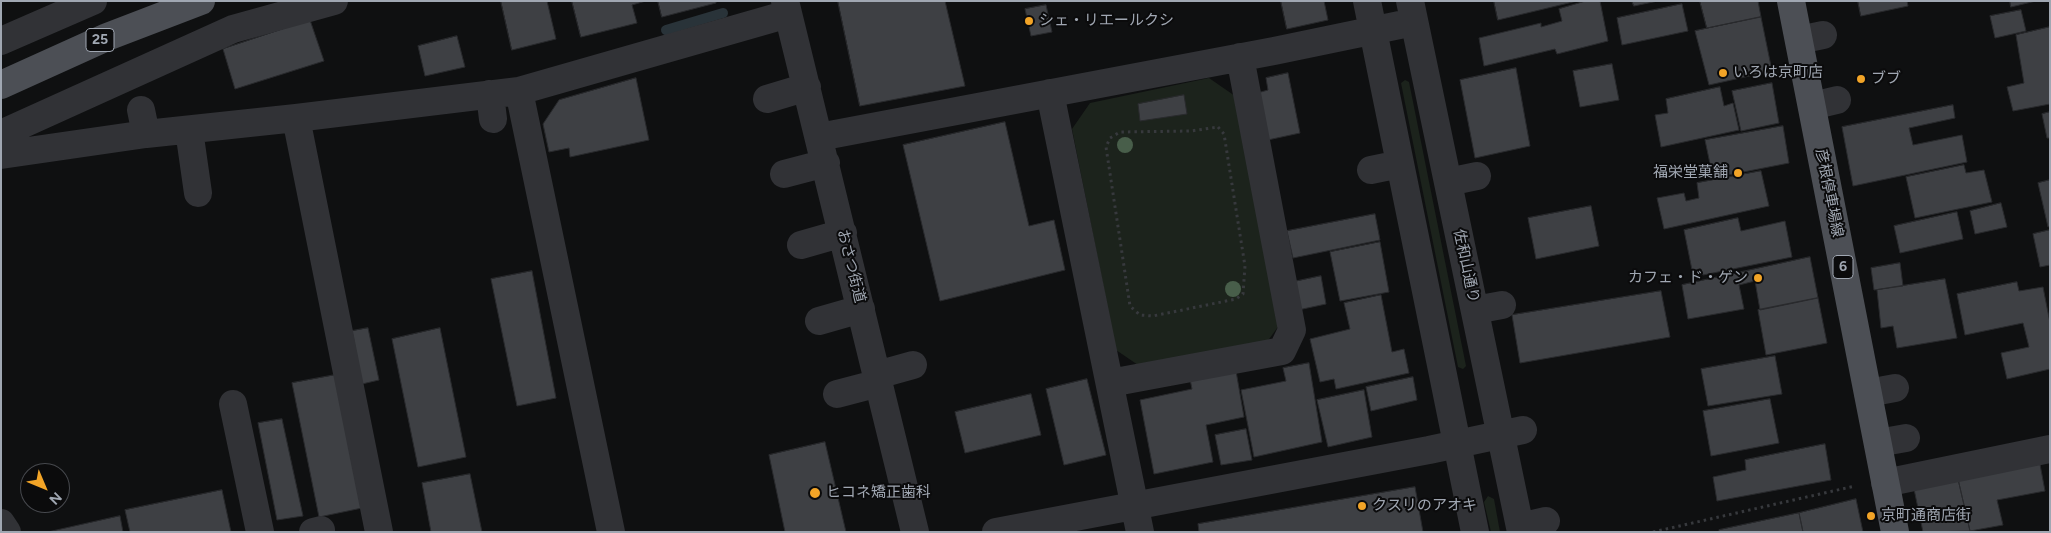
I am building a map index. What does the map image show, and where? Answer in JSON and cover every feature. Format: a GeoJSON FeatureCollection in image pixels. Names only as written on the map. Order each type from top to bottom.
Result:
{"type":"FeatureCollection","features":[{"type":"Feature","properties":{"kind":"main road","name":"25"},"geometry":{"type":"LineString","coordinates":[[1,86],[107,37],[201,1]]}},
{"type":"Feature","properties":{"kind":"main road","name":"彦根停車場線"},"geometry":{"type":"LineString","coordinates":[[1791,1],[1811,38],[1825,103],[1868,393],[1878,443],[1873,484],[1895,532]]}},
{"type":"Feature","properties":{"kind":"street"},"geometry":{"type":"LineString","coordinates":[[1,41],[93,1]]}},
{"type":"Feature","properties":{"kind":"street"},"geometry":{"type":"LineString","coordinates":[[1,134],[233,29],[334,1]]}},
{"type":"Feature","properties":{"kind":"street"},"geometry":{"type":"LineString","coordinates":[[1367,1],[1475,532]]}},
{"type":"Feature","properties":{"kind":"street"},"geometry":{"type":"LineString","coordinates":[[1,156],[143,122],[189,130],[487,97],[519,90],[786,8]]}},
{"type":"Feature","properties":{"kind":"street","name":"おさつ街道"},"geometry":{"type":"LineString","coordinates":[[786,8],[823,150],[914,532]]}},
{"type":"Feature","properties":{"kind":"street"},"geometry":{"type":"LineString","coordinates":[[784,174],[823,150],[1010,93],[1050,93],[1106,76],[1240,57],[1272,44],[1372,30],[1412,12]]}},
{"type":"Feature","properties":{"kind":"street","name":"佐和山通り"},"geometry":{"type":"LineString","coordinates":[[1412,12],[1475,310],[1512,433],[1520,530]]}},
{"type":"Feature","properties":{"kind":"street"},"geometry":{"type":"LineString","coordinates":[[1110,383],[1282,351],[1292,330],[1240,57]]}},
{"type":"Feature","properties":{"kind":"street"},"geometry":{"type":"LineString","coordinates":[[767,98],[807,87]]}},
{"type":"Feature","properties":{"kind":"street"},"geometry":{"type":"LineString","coordinates":[[519,90],[544,176],[586,376],[594,450],[596,498],[616,529]]}},
{"type":"Feature","properties":{"kind":"street"},"geometry":{"type":"LineString","coordinates":[[1050,93],[1138,519]]}},
{"type":"Feature","properties":{"kind":"street"},"geometry":{"type":"LineString","coordinates":[[296,118],[318,208],[379,532]]}},
{"type":"Feature","properties":{"kind":"street"},"geometry":{"type":"LineString","coordinates":[[189,130],[198,193]]}},
{"type":"Feature","properties":{"kind":"street"},"geometry":{"type":"LineString","coordinates":[[1371,170],[1400,164]]}},
{"type":"Feature","properties":{"kind":"street"},"geometry":{"type":"LineString","coordinates":[[1448,182],[1477,176]]}},
{"type":"Feature","properties":{"kind":"street"},"geometry":{"type":"LineString","coordinates":[[801,245],[843,233]]}},
{"type":"Feature","properties":{"kind":"street"},"geometry":{"type":"LineString","coordinates":[[1475,310],[1502,305]]}},
{"type":"Feature","properties":{"kind":"street"},"geometry":{"type":"LineString","coordinates":[[819,321],[861,309]]}},
{"type":"Feature","properties":{"kind":"street"},"geometry":{"type":"LineString","coordinates":[[837,394],[913,365]]}},
{"type":"Feature","properties":{"kind":"street"},"geometry":{"type":"LineString","coordinates":[[1868,393],[1895,388]]}},
{"type":"Feature","properties":{"kind":"street"},"geometry":{"type":"LineString","coordinates":[[233,404],[260,532]]}},
{"type":"Feature","properties":{"kind":"street"},"geometry":{"type":"LineString","coordinates":[[1011,522],[1138,519],[1457,444],[1512,433]]}},
{"type":"Feature","properties":{"kind":"street"},"geometry":{"type":"LineString","coordinates":[[1878,443],[1906,438]]}},
{"type":"Feature","properties":{"kind":"street"},"geometry":{"type":"LineString","coordinates":[[1873,484],[2050,449]]}},
{"type":"Feature","properties":{"kind":"street"},"geometry":{"type":"LineString","coordinates":[[1520,530],[1546,521]]}},
{"type":"Feature","properties":{"kind":"street"},"geometry":{"type":"LineString","coordinates":[[1,524],[6,532]]}},
{"type":"Feature","properties":{"kind":"path"},"geometry":{"type":"LineString","coordinates":[[1218,127],[1224,134],[1245,266],[1243,294],[1236,299],[1154,316],[1140,316],[1130,306],[1106,147],[1110,138],[1120,132],[1191,131],[1218,127]]}},
{"type":"Feature","properties":{"kind":"path"},"geometry":{"type":"LineString","coordinates":[[1653,532],[1873,484]]}},
{"type":"Feature","properties":{"kind":"shaded area"},"geometry":{"type":"Polygon","coordinates":[[[1209,78],[1235,96],[1280,324],[1267,342],[1141,367],[1116,350],[1072,129],[1090,103],[1209,78]]]}},
{"type":"Feature","properties":{"kind":"shaded area"},"geometry":{"type":"Polygon","coordinates":[[[1405,80],[1409,82],[1466,366],[1463,369],[1458,367],[1401,83],[1405,80]]]}},
{"type":"Feature","properties":{"kind":"shaded area"},"geometry":{"type":"Polygon","coordinates":[[[1488,496],[1494,499],[1500,532],[1491,532],[1484,502],[1488,496]]]}},
{"type":"Feature","properties":{"kind":"building"},"geometry":{"type":"Polygon","coordinates":[[[501,1],[547,1],[556,39],[512,50],[501,1]]]}},
{"type":"Feature","properties":{"kind":"building"},"geometry":{"type":"Polygon","coordinates":[[[572,1],[646,1],[632,5],[637,23],[581,37],[572,1]]]}},
{"type":"Feature","properties":{"kind":"building"},"geometry":{"type":"Polygon","coordinates":[[[658,1],[716,1],[716,3],[662,17],[658,1]]]}},
{"type":"Feature","properties":{"kind":"building"},"geometry":{"type":"Polygon","coordinates":[[[838,1],[945,1],[965,86],[860,106],[838,1]]]}},
{"type":"Feature","properties":{"kind":"building"},"geometry":{"type":"Polygon","coordinates":[[[1281,1],[1324,1],[1328,20],[1287,29],[1281,1]]]}},
{"type":"Feature","properties":{"kind":"building"},"geometry":{"type":"Polygon","coordinates":[[[1494,1],[1577,1],[1498,20],[1494,1]]]}},
{"type":"Feature","properties":{"kind":"building"},"geometry":{"type":"Polygon","coordinates":[[[1586,1],[1600,1],[1608,41],[1557,54],[1555,49],[1484,66],[1479,38],[1541,23],[1541,27],[1562,21],[1559,9],[1586,1]]]}},
{"type":"Feature","properties":{"kind":"building"},"geometry":{"type":"Polygon","coordinates":[[[1632,1],[1658,1],[1634,6],[1632,1]]]}},
{"type":"Feature","properties":{"kind":"building"},"geometry":{"type":"Polygon","coordinates":[[[1700,1],[1758,1],[1761,17],[1707,28],[1700,1]]]}},
{"type":"Feature","properties":{"kind":"building"},"geometry":{"type":"Polygon","coordinates":[[[1858,1],[1907,1],[1908,6],[1861,16],[1858,1]]]}},
{"type":"Feature","properties":{"kind":"building"},"geometry":{"type":"Polygon","coordinates":[[[2010,1],[2036,1],[2011,7],[2010,1]]]}},
{"type":"Feature","properties":{"kind":"building"},"geometry":{"type":"Polygon","coordinates":[[[1682,4],[1688,31],[1622,45],[1617,18],[1682,4]]]}},
{"type":"Feature","properties":{"kind":"building"},"geometry":{"type":"Polygon","coordinates":[[[1046,5],[1052,32],[1031,36],[1025,9],[1046,5]]]}},
{"type":"Feature","properties":{"kind":"building"},"geometry":{"type":"Polygon","coordinates":[[[2021,10],[2026,31],[1995,38],[1990,16],[2021,10]]]}},
{"type":"Feature","properties":{"kind":"building"},"geometry":{"type":"Polygon","coordinates":[[[1761,17],[1772,71],[1709,85],[1695,31],[1761,17]]]}},
{"type":"Feature","properties":{"kind":"building"},"geometry":{"type":"Polygon","coordinates":[[[310,20],[324,61],[235,89],[223,49],[310,20]]]}},
{"type":"Feature","properties":{"kind":"building"},"geometry":{"type":"Polygon","coordinates":[[[2050,27],[2050,104],[2013,111],[2007,87],[2024,83],[2016,35],[2050,27]]]}},
{"type":"Feature","properties":{"kind":"building"},"geometry":{"type":"Polygon","coordinates":[[[457,36],[465,67],[425,76],[418,46],[457,36]]]}},
{"type":"Feature","properties":{"kind":"building"},"geometry":{"type":"Polygon","coordinates":[[[1612,64],[1619,100],[1580,107],[1573,71],[1612,64]]]}},
{"type":"Feature","properties":{"kind":"building"},"geometry":{"type":"Polygon","coordinates":[[[1516,68],[1530,146],[1475,158],[1460,80],[1516,68]]]}},
{"type":"Feature","properties":{"kind":"building"},"geometry":{"type":"Polygon","coordinates":[[[1288,73],[1300,133],[1263,141],[1254,94],[1268,90],[1266,78],[1288,73]]]}},
{"type":"Feature","properties":{"kind":"building"},"geometry":{"type":"Polygon","coordinates":[[[636,78],[649,140],[570,157],[569,148],[549,152],[543,124],[559,100],[636,78]]]}},
{"type":"Feature","properties":{"kind":"building"},"geometry":{"type":"Polygon","coordinates":[[[1772,83],[1779,123],[1741,131],[1732,91],[1772,83]]]}},
{"type":"Feature","properties":{"kind":"building"},"geometry":{"type":"Polygon","coordinates":[[[1720,87],[1724,106],[1733,103],[1739,130],[1661,147],[1655,115],[1668,113],[1666,99],[1720,87]]]}},
{"type":"Feature","properties":{"kind":"building"},"geometry":{"type":"Polygon","coordinates":[[[1184,95],[1187,114],[1140,121],[1138,104],[1184,95]]]}},
{"type":"Feature","properties":{"kind":"building"},"geometry":{"type":"Polygon","coordinates":[[[1953,105],[1955,118],[1909,128],[1913,145],[1962,135],[1967,162],[1853,186],[1842,127],[1953,105]]]}},
{"type":"Feature","properties":{"kind":"building"},"geometry":{"type":"Polygon","coordinates":[[[2050,112],[2050,138],[2047,138],[2042,114],[2050,112]]]}},
{"type":"Feature","properties":{"kind":"building"},"geometry":{"type":"Polygon","coordinates":[[[1005,122],[1029,226],[1054,220],[1065,270],[940,301],[903,145],[1005,122]]]}},
{"type":"Feature","properties":{"kind":"building"},"geometry":{"type":"Polygon","coordinates":[[[1783,126],[1789,163],[1713,178],[1705,140],[1783,126]]]}},
{"type":"Feature","properties":{"kind":"building"},"geometry":{"type":"Polygon","coordinates":[[[1964,165],[1966,173],[1984,170],[1992,202],[1915,218],[1906,177],[1964,165]]]}},
{"type":"Feature","properties":{"kind":"building"},"geometry":{"type":"Polygon","coordinates":[[[1761,171],[1769,206],[1664,229],[1657,198],[1684,193],[1686,201],[1699,198],[1697,183],[1761,171]]]}},
{"type":"Feature","properties":{"kind":"building"},"geometry":{"type":"Polygon","coordinates":[[[2050,180],[2050,226],[2048,227],[2038,183],[2050,180]]]}},
{"type":"Feature","properties":{"kind":"building"},"geometry":{"type":"Polygon","coordinates":[[[2001,203],[2007,227],[1975,234],[1970,211],[2001,203]]]}},
{"type":"Feature","properties":{"kind":"building"},"geometry":{"type":"Polygon","coordinates":[[[1591,206],[1599,246],[1536,259],[1528,218],[1591,206]]]}},
{"type":"Feature","properties":{"kind":"building"},"geometry":{"type":"Polygon","coordinates":[[[1957,212],[1963,239],[1900,253],[1894,226],[1957,212]]]}},
{"type":"Feature","properties":{"kind":"building"},"geometry":{"type":"Polygon","coordinates":[[[1375,214],[1380,240],[1293,258],[1287,231],[1375,214]]]}},
{"type":"Feature","properties":{"kind":"building"},"geometry":{"type":"Polygon","coordinates":[[[1738,218],[1741,231],[1785,221],[1792,257],[1703,275],[1701,269],[1692,270],[1684,230],[1738,218]]]}},
{"type":"Feature","properties":{"kind":"building"},"geometry":{"type":"Polygon","coordinates":[[[2050,230],[2050,265],[2040,267],[2033,234],[2050,230]]]}},
{"type":"Feature","properties":{"kind":"building"},"geometry":{"type":"Polygon","coordinates":[[[1380,242],[1389,292],[1340,301],[1330,252],[1380,242]]]}},
{"type":"Feature","properties":{"kind":"building"},"geometry":{"type":"Polygon","coordinates":[[[1810,257],[1818,298],[1760,310],[1755,281],[1739,285],[1744,309],[1688,319],[1682,285],[1810,257]]]}},
{"type":"Feature","properties":{"kind":"building"},"geometry":{"type":"Polygon","coordinates":[[[1900,263],[1903,286],[1874,290],[1871,268],[1900,263]]]}},
{"type":"Feature","properties":{"kind":"building"},"geometry":{"type":"Polygon","coordinates":[[[532,271],[556,398],[517,406],[491,279],[532,271]]]}},
{"type":"Feature","properties":{"kind":"building"},"geometry":{"type":"Polygon","coordinates":[[[1321,276],[1326,304],[1298,310],[1293,282],[1321,276]]]}},
{"type":"Feature","properties":{"kind":"building"},"geometry":{"type":"Polygon","coordinates":[[[1945,279],[1957,338],[1897,348],[1893,326],[1881,328],[1877,290],[1945,279]]]}},
{"type":"Feature","properties":{"kind":"building"},"geometry":{"type":"Polygon","coordinates":[[[2017,282],[2019,291],[2043,287],[2050,323],[2050,369],[2007,379],[2001,353],[2029,347],[2023,323],[1965,335],[1957,294],[2017,282]]]}},
{"type":"Feature","properties":{"kind":"building"},"geometry":{"type":"Polygon","coordinates":[[[1661,291],[1670,337],[1520,363],[1512,315],[1661,291]]]}},
{"type":"Feature","properties":{"kind":"building"},"geometry":{"type":"Polygon","coordinates":[[[1381,295],[1392,352],[1404,349],[1409,373],[1336,389],[1334,379],[1320,382],[1310,339],[1350,329],[1344,303],[1381,295]]]}},
{"type":"Feature","properties":{"kind":"building"},"geometry":{"type":"Polygon","coordinates":[[[1818,298],[1827,343],[1766,355],[1758,310],[1818,298]]]}},
{"type":"Feature","properties":{"kind":"building"},"geometry":{"type":"Polygon","coordinates":[[[368,328],[379,380],[362,384],[352,331],[368,328]]]}},
{"type":"Feature","properties":{"kind":"building"},"geometry":{"type":"Polygon","coordinates":[[[440,328],[466,457],[418,467],[392,339],[440,328]]]}},
{"type":"Feature","properties":{"kind":"building"},"geometry":{"type":"Polygon","coordinates":[[[1775,356],[1782,394],[1708,406],[1701,369],[1775,356]]]}},
{"type":"Feature","properties":{"kind":"building"},"geometry":{"type":"Polygon","coordinates":[[[1309,363],[1322,442],[1254,457],[1241,390],[1286,381],[1283,368],[1309,363]]]}},
{"type":"Feature","properties":{"kind":"building"},"geometry":{"type":"Polygon","coordinates":[[[1236,371],[1244,417],[1206,425],[1213,462],[1154,474],[1140,400],[1192,389],[1190,379],[1236,371]]]}},
{"type":"Feature","properties":{"kind":"building"},"geometry":{"type":"Polygon","coordinates":[[[335,375],[362,508],[319,517],[292,383],[335,375]]]}},
{"type":"Feature","properties":{"kind":"building"},"geometry":{"type":"Polygon","coordinates":[[[1413,377],[1417,400],[1371,411],[1366,387],[1413,377]]]}},
{"type":"Feature","properties":{"kind":"building"},"geometry":{"type":"Polygon","coordinates":[[[1087,379],[1106,455],[1064,465],[1046,389],[1087,379]]]}},
{"type":"Feature","properties":{"kind":"building"},"geometry":{"type":"Polygon","coordinates":[[[1364,390],[1372,437],[1328,447],[1317,400],[1364,390]]]}},
{"type":"Feature","properties":{"kind":"building"},"geometry":{"type":"Polygon","coordinates":[[[1031,394],[1041,435],[965,453],[955,412],[1031,394]]]}},
{"type":"Feature","properties":{"kind":"building"},"geometry":{"type":"Polygon","coordinates":[[[1770,399],[1779,443],[1711,456],[1703,411],[1770,399]]]}},
{"type":"Feature","properties":{"kind":"building"},"geometry":{"type":"Polygon","coordinates":[[[282,419],[303,516],[277,520],[258,423],[282,419]]]}},
{"type":"Feature","properties":{"kind":"building"},"geometry":{"type":"Polygon","coordinates":[[[1246,429],[1252,460],[1221,465],[1215,435],[1246,429]]]}},
{"type":"Feature","properties":{"kind":"building"},"geometry":{"type":"Polygon","coordinates":[[[825,442],[846,532],[785,532],[769,455],[825,442]]]}},
{"type":"Feature","properties":{"kind":"building"},"geometry":{"type":"Polygon","coordinates":[[[1825,444],[1831,480],[1717,501],[1713,477],[1746,470],[1745,460],[1825,444]]]}},
{"type":"Feature","properties":{"kind":"building"},"geometry":{"type":"Polygon","coordinates":[[[2039,459],[2045,491],[1997,500],[2003,525],[1970,531],[1958,479],[2039,459]]]}},
{"type":"Feature","properties":{"kind":"building"},"geometry":{"type":"Polygon","coordinates":[[[470,474],[482,532],[431,532],[422,483],[470,474]]]}},
{"type":"Feature","properties":{"kind":"building"},"geometry":{"type":"Polygon","coordinates":[[[1958,479],[1970,531],[1923,532],[1914,489],[1958,479]]]}},
{"type":"Feature","properties":{"kind":"building","name":"クスリのアオキ"},"geometry":{"type":"Polygon","coordinates":[[[1415,487],[1423,532],[1199,532],[1198,524],[1415,487]]]}},
{"type":"Feature","properties":{"kind":"building"},"geometry":{"type":"Polygon","coordinates":[[[222,490],[231,532],[130,532],[125,510],[222,490]]]}},
{"type":"Feature","properties":{"kind":"building"},"geometry":{"type":"Polygon","coordinates":[[[1856,499],[1863,532],[1803,532],[1799,513],[1856,499]]]}},
{"type":"Feature","properties":{"kind":"building"},"geometry":{"type":"Polygon","coordinates":[[[1799,513],[1803,532],[1719,532],[1719,530],[1799,513]]]}},
{"type":"Feature","properties":{"kind":"building"},"geometry":{"type":"Polygon","coordinates":[[[120,516],[123,532],[48,532],[120,516]]]}},
{"type":"Feature","properties":{"kind":"waterway"},"geometry":{"type":"LineString","coordinates":[[666,30],[723,13]]}},
{"type":"Feature","properties":{"kind":"place","name":"シェ・リエールクシ"},"geometry":{"type":"Point","coordinates":[1029,21]}},
{"type":"Feature","properties":{"kind":"place","name":"いろは京町店"},"geometry":{"type":"Point","coordinates":[1723,73]}},
{"type":"Feature","properties":{"kind":"place","name":"ブブ"},"geometry":{"type":"Point","coordinates":[1861,79]}},
{"type":"Feature","properties":{"kind":"place","name":"福栄堂菓舗"},"geometry":{"type":"Point","coordinates":[1738,173]}},
{"type":"Feature","properties":{"kind":"place","name":"カフェ・ド・ゲン"},"geometry":{"type":"Point","coordinates":[1758,278]}},
{"type":"Feature","properties":{"kind":"place","name":"ヒコネ矯正歯科"},"geometry":{"type":"Point","coordinates":[815,493]}},
{"type":"Feature","properties":{"kind":"place","name":"クスリのアオキ"},"geometry":{"type":"Point","coordinates":[1362,506]}},
{"type":"Feature","properties":{"kind":"place","name":"京町通商店街"},"geometry":{"type":"Point","coordinates":[1871,516]}}]}
